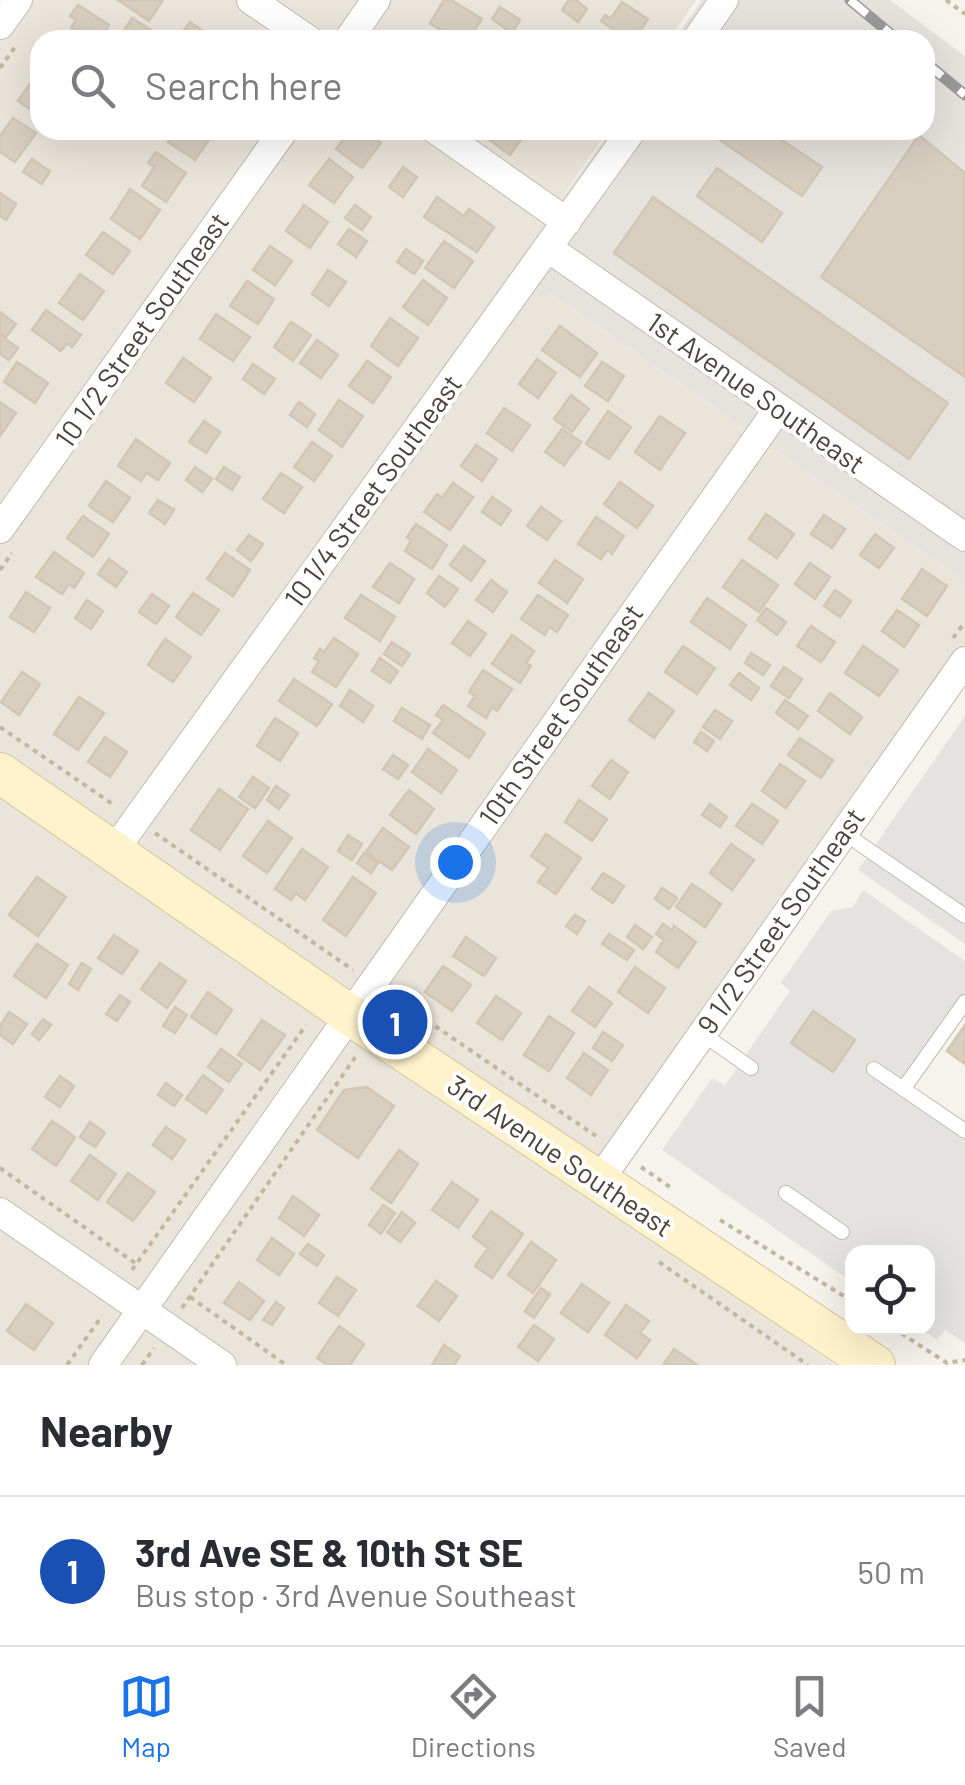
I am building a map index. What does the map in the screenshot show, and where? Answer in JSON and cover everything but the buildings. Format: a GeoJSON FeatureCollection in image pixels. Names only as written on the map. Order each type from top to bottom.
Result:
{"type":"FeatureCollection","features":[{"type":"Feature","properties":{"kind":"main road","name":"3rd Avenue Southeast"},"geometry":{"type":"LineString","coordinates":[[0,773],[113,852],[354,1034],[598,1182],[875,1365]]}},
{"type":"Feature","properties":{"kind":"street"},"geometry":{"type":"LineString","coordinates":[[0,25],[18,0]]}},
{"type":"Feature","properties":{"kind":"street"},"geometry":{"type":"LineString","coordinates":[[250,0],[294,30]]}},
{"type":"Feature","properties":{"kind":"street"},"geometry":{"type":"LineString","coordinates":[[355,30],[376,0]]}},
{"type":"Feature","properties":{"kind":"street"},"geometry":{"type":"LineString","coordinates":[[703,30],[724,0]]}},
{"type":"Feature","properties":{"kind":"street","name":"10 1/2 Street Southeast"},"geometry":{"type":"LineString","coordinates":[[0,529],[277,140]]}},
{"type":"Feature","properties":{"kind":"street"},"geometry":{"type":"LineString","coordinates":[[450,140],[566,222]]}},
{"type":"Feature","properties":{"kind":"street","name":"10 1/4 Street Southeast"},"geometry":{"type":"LineString","coordinates":[[113,852],[625,140]]}},
{"type":"Feature","properties":{"kind":"street","name":"1st Avenue Southeast"},"geometry":{"type":"LineString","coordinates":[[548,248],[965,537]]}},
{"type":"Feature","properties":{"kind":"street","name":"10th Street Southeast"},"geometry":{"type":"LineString","coordinates":[[103,1365],[354,1034],[778,409]]}},
{"type":"Feature","properties":{"kind":"street","name":"9 1/2 Street Southeast"},"geometry":{"type":"LineString","coordinates":[[598,1182],[965,662]]}},
{"type":"Feature","properties":{"kind":"street"},"geometry":{"type":"LineString","coordinates":[[0,1212],[222,1365]]}},
{"type":"Feature","properties":{"kind":"lane"},"geometry":{"type":"LineString","coordinates":[[844,832],[965,916]]}},
{"type":"Feature","properties":{"kind":"lane"},"geometry":{"type":"LineString","coordinates":[[904,1088],[965,1002]]}},
{"type":"Feature","properties":{"kind":"lane"},"geometry":{"type":"LineString","coordinates":[[702,1033],[752,1068]]}},
{"type":"Feature","properties":{"kind":"lane"},"geometry":{"type":"LineString","coordinates":[[874,1069],[965,1131]]}},
{"type":"Feature","properties":{"kind":"lane"},"geometry":{"type":"LineString","coordinates":[[786,1193],[842,1232]]}},
{"type":"Feature","properties":{"kind":"path"},"geometry":{"type":"LineString","coordinates":[[946,0],[965,14]]}},
{"type":"Feature","properties":{"kind":"path"},"geometry":{"type":"LineString","coordinates":[[0,727],[116,806]]}},
{"type":"Feature","properties":{"kind":"path"},"geometry":{"type":"LineString","coordinates":[[158,835],[355,971]]}},
{"type":"Feature","properties":{"kind":"path"},"geometry":{"type":"LineString","coordinates":[[393,998],[600,1139]]}},
{"type":"Feature","properties":{"kind":"path"},"geometry":{"type":"LineString","coordinates":[[0,1168],[136,1264],[310,1021]]}},
{"type":"Feature","properties":{"kind":"path"},"geometry":{"type":"LineString","coordinates":[[286,1365],[190,1298],[354,1034]]}},
{"type":"Feature","properties":{"kind":"path"},"geometry":{"type":"LineString","coordinates":[[640,1166],[681,1195]]}},
{"type":"Feature","properties":{"kind":"path"},"geometry":{"type":"LineString","coordinates":[[708,1214],[845,1297]]}},
{"type":"Feature","properties":{"kind":"path"},"geometry":{"type":"LineString","coordinates":[[67,1365],[103,1314]]}},
{"type":"Feature","properties":{"kind":"path"},"geometry":{"type":"LineString","coordinates":[[904,1335],[947,1364],[965,1360]]}},
{"type":"Feature","properties":{"kind":"path"},"geometry":{"type":"LineString","coordinates":[[142,1365],[154,1348]]}},
{"type":"Feature","properties":{"kind":"shaded area"},"geometry":{"type":"Polygon","coordinates":[[[0,0],[696,0],[676,30],[30,30],[30,140],[601,140],[514,269],[965,581],[965,680],[614,1182],[0,754],[0,0]]]}},
{"type":"Feature","properties":{"kind":"shaded area"},"geometry":{"type":"Polygon","coordinates":[[[702,0],[890,0],[930,30],[681,30],[702,0]]]}},
{"type":"Feature","properties":{"kind":"shaded area"},"geometry":{"type":"Polygon","coordinates":[[[935,34],[965,56],[965,581],[513,268],[604,140],[935,140],[935,34]]]}},
{"type":"Feature","properties":{"kind":"shaded area"},"geometry":{"type":"Polygon","coordinates":[[[965,716],[965,944],[858,870],[965,716]]]}},
{"type":"Feature","properties":{"kind":"shaded area"},"geometry":{"type":"Polygon","coordinates":[[[0,788],[835,1365],[0,1365],[0,788]]]}},
{"type":"Feature","properties":{"kind":"shaded area"},"geometry":{"type":"Polygon","coordinates":[[[863,890],[965,961],[965,1002],[904,1088],[965,1131],[965,1343],[945,1330],[937,1340],[930,1335],[935,1335],[935,1245],[845,1245],[845,1277],[662,1150],[712,1078],[725,1085],[790,991],[781,983],[831,911],[853,907],[863,890]]]}},
{"type":"Feature","properties":{"kind":"railway"},"geometry":{"type":"LineString","coordinates":[[850,0],[886,30]]}},
{"type":"Feature","properties":{"kind":"railway"},"geometry":{"type":"LineString","coordinates":[[935,70],[965,95]]}},
{"type":"Feature","properties":{"kind":"place","name":"3rd Ave SE & 10th St SE"},"geometry":{"type":"Point","coordinates":[395,1022]}}]}
